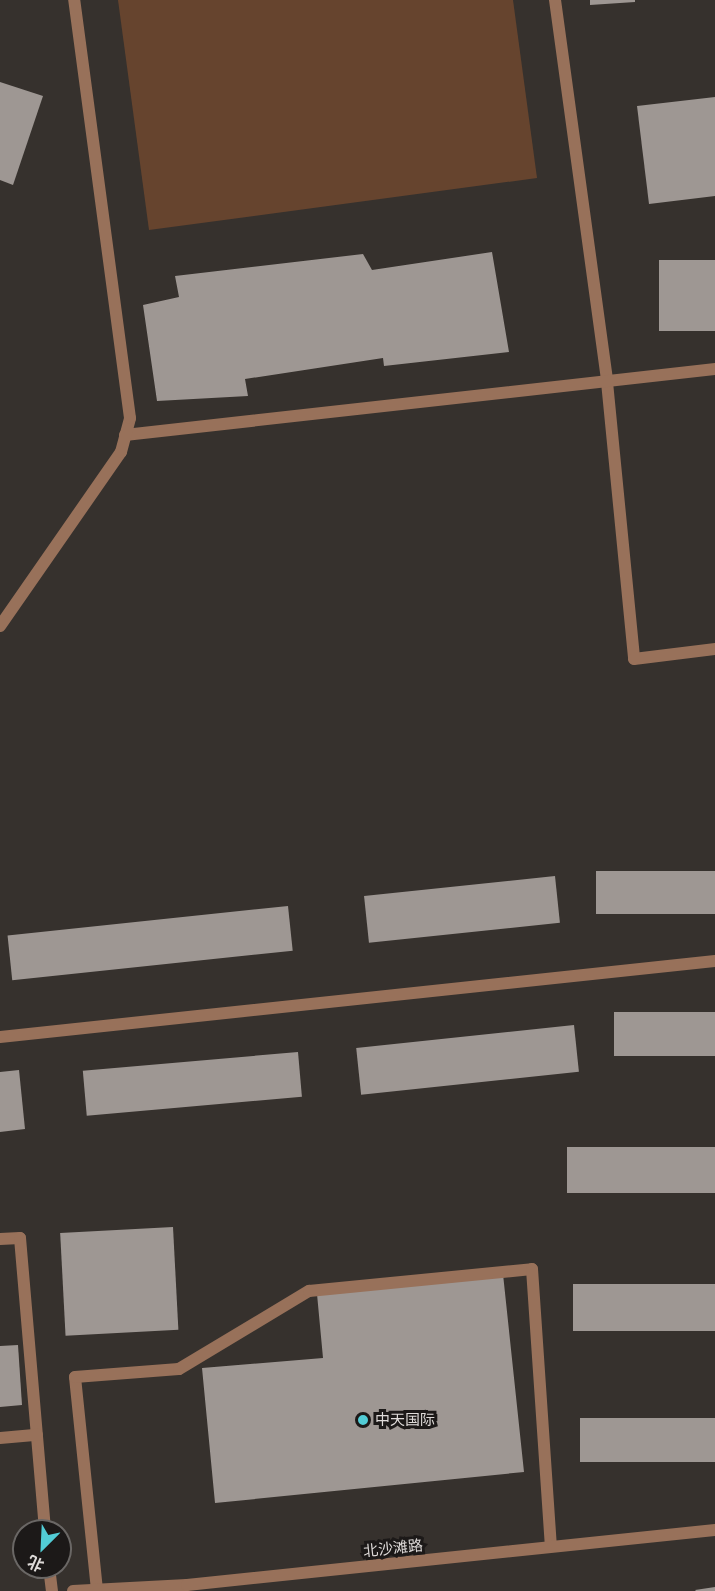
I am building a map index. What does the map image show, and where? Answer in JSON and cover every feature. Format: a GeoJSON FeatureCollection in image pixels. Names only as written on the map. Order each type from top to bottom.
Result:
{"type":"FeatureCollection","features":[{"type":"Feature","properties":{"kind":"street"},"geometry":{"type":"LineString","coordinates":[[0,626],[122,452],[130,418],[74,0]]}},
{"type":"Feature","properties":{"kind":"street"},"geometry":{"type":"LineString","coordinates":[[555,0],[607,382],[634,659],[715,650]]}},
{"type":"Feature","properties":{"kind":"street"},"geometry":{"type":"LineString","coordinates":[[125,435],[715,369]]}},
{"type":"Feature","properties":{"kind":"street"},"geometry":{"type":"LineString","coordinates":[[0,1037],[715,961]]}},
{"type":"Feature","properties":{"kind":"street"},"geometry":{"type":"LineString","coordinates":[[0,1239],[20,1238],[44,1519]]}},
{"type":"Feature","properties":{"kind":"street"},"geometry":{"type":"LineString","coordinates":[[97,1590],[75,1377],[179,1369],[309,1291],[532,1269],[551,1546]]}},
{"type":"Feature","properties":{"kind":"street"},"geometry":{"type":"LineString","coordinates":[[0,1438],[37,1436]]}},
{"type":"Feature","properties":{"kind":"street","name":"北沙滩路"},"geometry":{"type":"LineString","coordinates":[[73,1591],[187,1585],[715,1530]]}},
{"type":"Feature","properties":{"kind":"shaded area"},"geometry":{"type":"Polygon","coordinates":[[[118,0],[513,0],[537,178],[149,230],[118,0]]]}},
{"type":"Feature","properties":{"kind":"building"},"geometry":{"type":"Polygon","coordinates":[[[590,0],[635,0],[635,2],[590,5],[590,0]]]}},
{"type":"Feature","properties":{"kind":"building"},"geometry":{"type":"Polygon","coordinates":[[[0,82],[43,96],[13,185],[0,180],[0,82]]]}},
{"type":"Feature","properties":{"kind":"building"},"geometry":{"type":"Polygon","coordinates":[[[715,97],[715,196],[649,204],[637,106],[715,97]]]}},
{"type":"Feature","properties":{"kind":"building"},"geometry":{"type":"Polygon","coordinates":[[[492,252],[509,352],[384,366],[383,358],[245,379],[248,396],[157,401],[143,305],[179,297],[175,276],[363,254],[372,270],[492,252]]]}},
{"type":"Feature","properties":{"kind":"building"},"geometry":{"type":"Polygon","coordinates":[[[659,260],[715,260],[715,331],[659,331],[659,260]]]}},
{"type":"Feature","properties":{"kind":"building"},"geometry":{"type":"Polygon","coordinates":[[[596,871],[715,871],[715,914],[596,914],[596,871]]]}},
{"type":"Feature","properties":{"kind":"building"},"geometry":{"type":"Polygon","coordinates":[[[555,876],[560,923],[369,943],[364,896],[555,876]]]}},
{"type":"Feature","properties":{"kind":"building"},"geometry":{"type":"Polygon","coordinates":[[[288,906],[293,951],[12,980],[8,935],[288,906]]]}},
{"type":"Feature","properties":{"kind":"building"},"geometry":{"type":"Polygon","coordinates":[[[614,1012],[715,1012],[715,1056],[614,1056],[614,1012]]]}},
{"type":"Feature","properties":{"kind":"building"},"geometry":{"type":"Polygon","coordinates":[[[574,1025],[579,1072],[361,1095],[356,1048],[574,1025]]]}},
{"type":"Feature","properties":{"kind":"building"},"geometry":{"type":"Polygon","coordinates":[[[298,1052],[302,1097],[87,1116],[83,1071],[298,1052]]]}},
{"type":"Feature","properties":{"kind":"building"},"geometry":{"type":"Polygon","coordinates":[[[19,1070],[25,1129],[0,1132],[0,1072],[19,1070]]]}},
{"type":"Feature","properties":{"kind":"building"},"geometry":{"type":"Polygon","coordinates":[[[567,1147],[715,1147],[715,1193],[567,1193],[567,1147]]]}},
{"type":"Feature","properties":{"kind":"building"},"geometry":{"type":"Polygon","coordinates":[[[173,1227],[178,1330],[66,1336],[60,1233],[173,1227]]]}},
{"type":"Feature","properties":{"kind":"building","name":"中天国际"},"geometry":{"type":"Polygon","coordinates":[[[503,1274],[524,1472],[215,1503],[202,1368],[323,1358],[317,1294],[503,1274]]]}},
{"type":"Feature","properties":{"kind":"building"},"geometry":{"type":"Polygon","coordinates":[[[573,1284],[715,1284],[715,1331],[573,1331],[573,1284]]]}},
{"type":"Feature","properties":{"kind":"building"},"geometry":{"type":"Polygon","coordinates":[[[18,1345],[22,1405],[0,1407],[0,1346],[18,1345]]]}},
{"type":"Feature","properties":{"kind":"building"},"geometry":{"type":"Polygon","coordinates":[[[580,1418],[715,1418],[715,1462],[580,1462],[580,1418]]]}},
{"type":"Feature","properties":{"kind":"building"},"geometry":{"type":"Polygon","coordinates":[[[715,1587],[715,1591],[695,1590],[715,1587]]]}},
{"type":"Feature","properties":{"kind":"place","name":"中天国际"},"geometry":{"type":"Point","coordinates":[363,1420]}}]}
